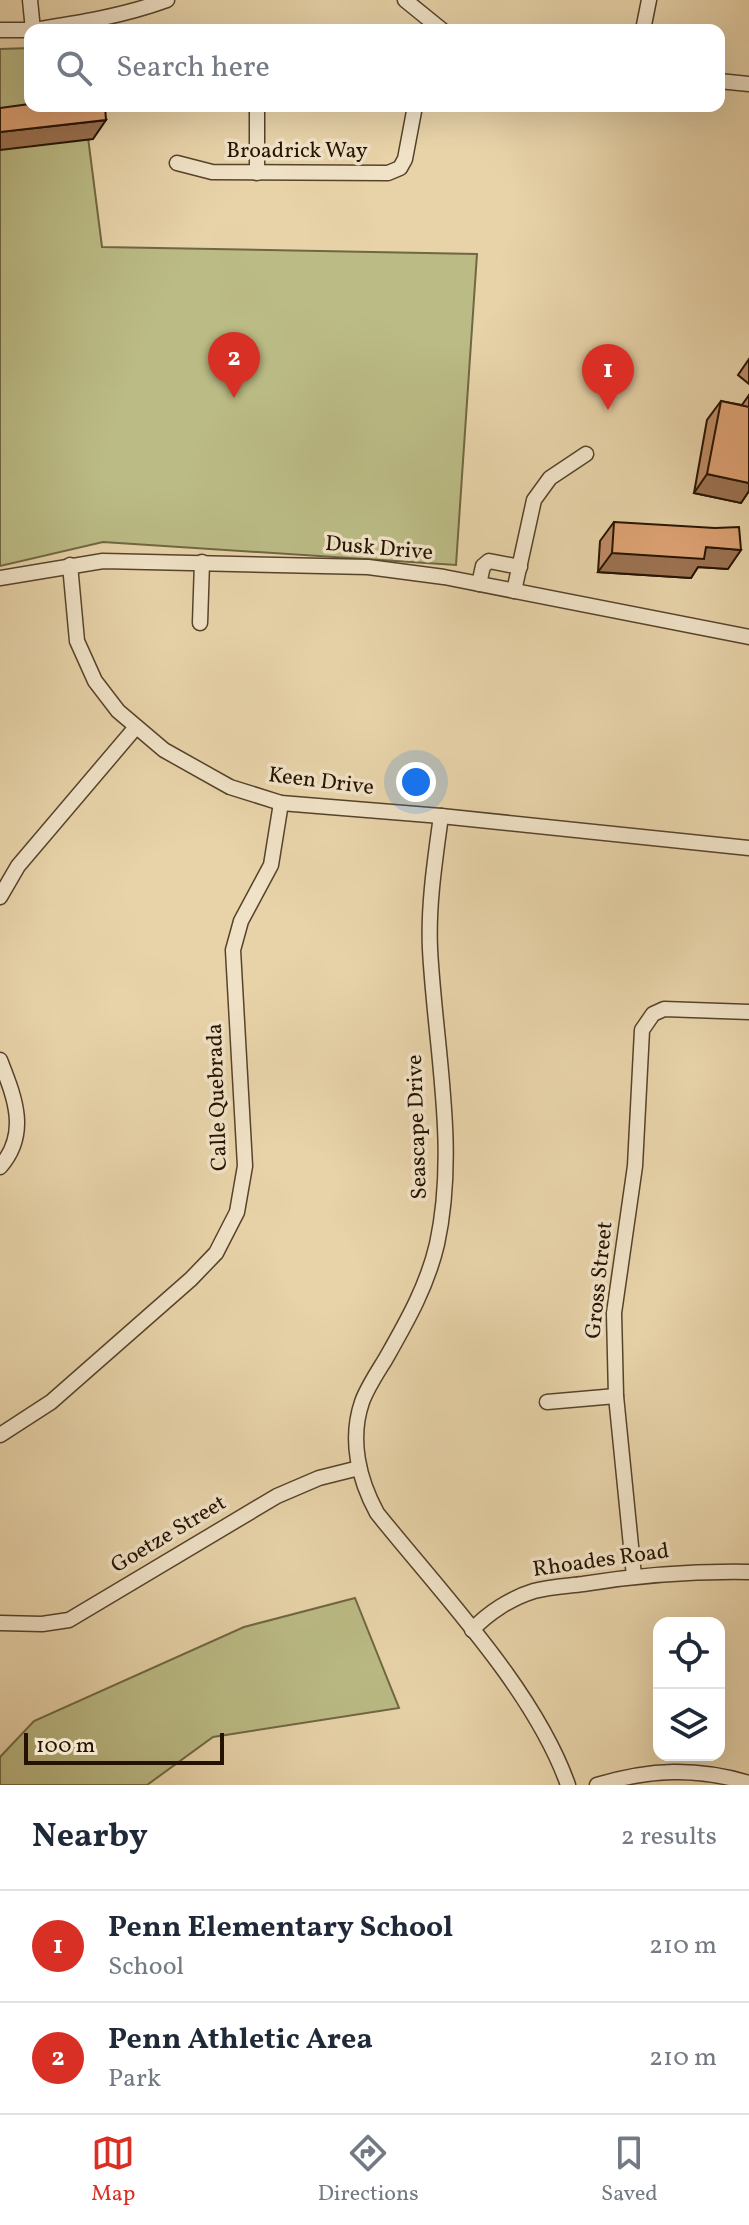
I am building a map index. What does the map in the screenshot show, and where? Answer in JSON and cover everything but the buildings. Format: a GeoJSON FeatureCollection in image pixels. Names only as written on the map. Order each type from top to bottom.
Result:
{"type":"FeatureCollection","features":[{"type":"Feature","properties":{"kind":"street"},"geometry":{"type":"LineString","coordinates":[[30,0],[32,24]]}},
{"type":"Feature","properties":{"kind":"street"},"geometry":{"type":"LineString","coordinates":[[66,24],[122,14],[167,0]]}},
{"type":"Feature","properties":{"kind":"street"},"geometry":{"type":"LineString","coordinates":[[405,0],[435,24]]}},
{"type":"Feature","properties":{"kind":"street"},"geometry":{"type":"LineString","coordinates":[[644,24],[649,0]]}},
{"type":"Feature","properties":{"kind":"street"},"geometry":{"type":"LineString","coordinates":[[0,30],[24,30]]}},
{"type":"Feature","properties":{"kind":"street"},"geometry":{"type":"LineString","coordinates":[[725,82],[749,84]]}},
{"type":"Feature","properties":{"kind":"street"},"geometry":{"type":"LineString","coordinates":[[257,112],[257,173]]}},
{"type":"Feature","properties":{"kind":"street","name":"Broadrick Way"},"geometry":{"type":"LineString","coordinates":[[177,163],[212,172],[388,173],[400,168],[405,159],[414,112]]}},
{"type":"Feature","properties":{"kind":"street"},"geometry":{"type":"LineString","coordinates":[[514,591],[534,500],[550,478],[586,454]]}},
{"type":"Feature","properties":{"kind":"street","name":"Dusk Drive"},"geometry":{"type":"LineString","coordinates":[[0,578],[103,561],[368,567],[479,584],[749,637]]}},
{"type":"Feature","properties":{"kind":"street"},"geometry":{"type":"LineString","coordinates":[[479,584],[483,566],[489,561],[520,567]]}},
{"type":"Feature","properties":{"kind":"street"},"geometry":{"type":"LineString","coordinates":[[200,623],[202,562]]}},
{"type":"Feature","properties":{"kind":"street","name":"Keen Drive"},"geometry":{"type":"LineString","coordinates":[[70,565],[77,641],[95,681],[118,711],[164,750],[230,787],[281,803],[749,848]]}},
{"type":"Feature","properties":{"kind":"street"},"geometry":{"type":"LineString","coordinates":[[0,897],[18,866],[136,727]]}},
{"type":"Feature","properties":{"kind":"street","name":"Calle Quebrada"},"geometry":{"type":"LineString","coordinates":[[0,1435],[51,1402],[191,1279],[216,1253],[230,1231],[237,1212],[245,1166],[233,950],[241,921],[271,865],[281,803]]}},
{"type":"Feature","properties":{"kind":"street","name":"Seascape Drive"},"geometry":{"type":"LineString","coordinates":[[441,816],[430,945],[445,1139],[443,1208],[436,1247],[423,1289],[362,1400],[356,1441],[359,1468],[377,1513],[503,1670],[544,1731],[568,1785]]}},
{"type":"Feature","properties":{"kind":"street","name":"Gross Street"},"geometry":{"type":"LineString","coordinates":[[634,1576],[616,1396],[614,1313],[635,1166],[642,1030],[653,1014],[664,1009],[749,1012]]}},
{"type":"Feature","properties":{"kind":"street"},"geometry":{"type":"LineString","coordinates":[[0,1060],[18,1116],[15,1142],[0,1167]]}},
{"type":"Feature","properties":{"kind":"street"},"geometry":{"type":"LineString","coordinates":[[547,1402],[616,1396]]}},
{"type":"Feature","properties":{"kind":"street","name":"Goetze Street"},"geometry":{"type":"LineString","coordinates":[[0,1623],[42,1624],[69,1620],[277,1496],[319,1478],[359,1468]]}},
{"type":"Feature","properties":{"kind":"street","name":"Rhoades Road"},"geometry":{"type":"LineString","coordinates":[[472,1630],[483,1618],[534,1591],[686,1571],[749,1572]]}},
{"type":"Feature","properties":{"kind":"street"},"geometry":{"type":"LineString","coordinates":[[597,1785],[635,1774],[675,1770],[709,1773],[749,1783]]}},
{"type":"Feature","properties":{"kind":"green space"},"geometry":{"type":"Polygon","coordinates":[[[24,48],[24,112],[85,112],[102,247],[477,254],[456,565],[103,542],[0,566],[0,49],[24,48]]]}},
{"type":"Feature","properties":{"kind":"green space"},"geometry":{"type":"Polygon","coordinates":[[[355,1598],[399,1708],[213,1737],[147,1785],[0,1785],[0,1757],[34,1721],[244,1627],[355,1598]]]}},
{"type":"Feature","properties":{"kind":"place","name":"Penn Athletic Area"},"geometry":{"type":"Point","coordinates":[234,398]}},
{"type":"Feature","properties":{"kind":"place","name":"Penn Elementary School"},"geometry":{"type":"Point","coordinates":[608,410]}}]}
